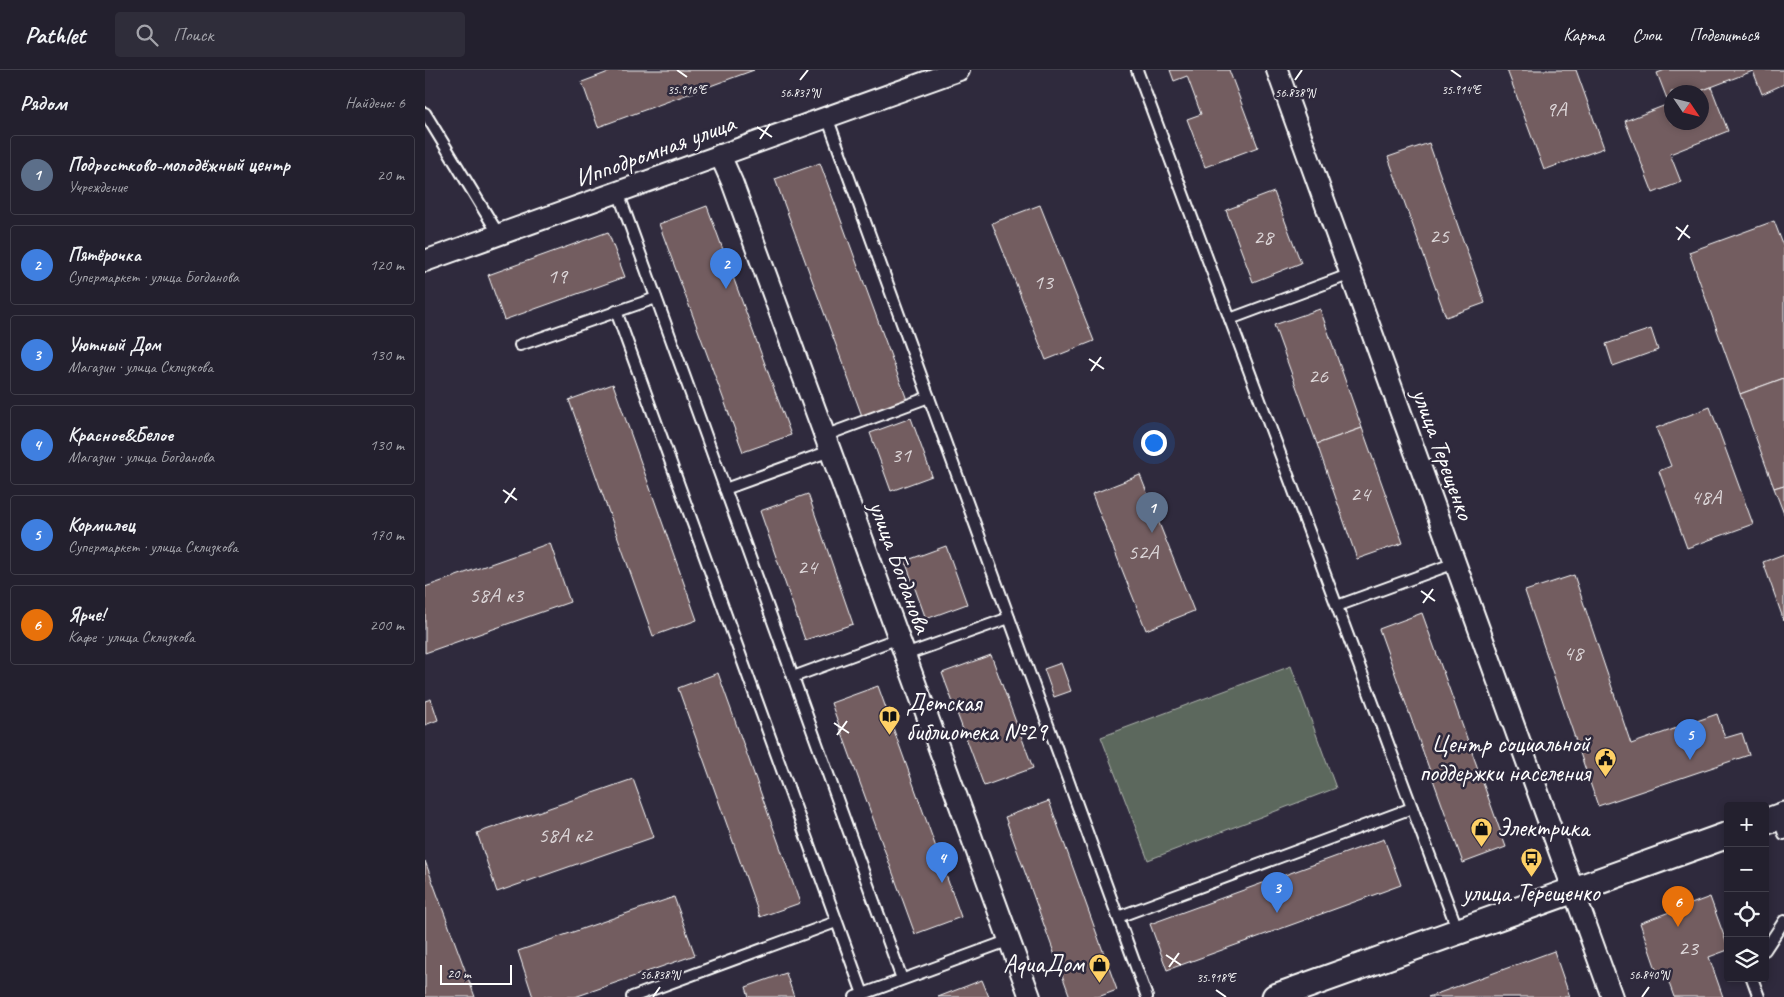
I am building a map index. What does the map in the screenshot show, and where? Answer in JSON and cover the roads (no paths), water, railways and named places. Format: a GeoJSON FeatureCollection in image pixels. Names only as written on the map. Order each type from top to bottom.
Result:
{"type":"FeatureCollection","features":[{"type":"Feature","properties":{"kind":"street","name":"Ипподромная улица"},"geometry":{"type":"LineString","coordinates":[[425,261],[827,117],[925,76],[959,70]]}},
{"type":"Feature","properties":{"kind":"street","name":"улица Терещенко"},"geometry":{"type":"LineString","coordinates":[[1277,70],[1612,997]]}},
{"type":"Feature","properties":{"kind":"street","name":"улица Богданова"},"geometry":{"type":"LineString","coordinates":[[720,155],[732,182],[1030,997]]}},
{"type":"Feature","properties":{"kind":"street"},"geometry":{"type":"LineString","coordinates":[[1275,997],[1724,836]]}},
{"type":"Feature","properties":{"kind":"lane"},"geometry":{"type":"LineString","coordinates":[[1137,70],[1458,932]]}},
{"type":"Feature","properties":{"kind":"lane"},"geometry":{"type":"LineString","coordinates":[[425,113],[499,235]]}},
{"type":"Feature","properties":{"kind":"lane"},"geometry":{"type":"LineString","coordinates":[[827,117],[1147,997]]}},
{"type":"Feature","properties":{"kind":"lane"},"geometry":{"type":"LineString","coordinates":[[618,192],[902,980]]}},
{"type":"Feature","properties":{"kind":"lane"},"geometry":{"type":"LineString","coordinates":[[1230,319],[1351,274]]}},
{"type":"Feature","properties":{"kind":"lane"},"geometry":{"type":"LineString","coordinates":[[520,345],[656,298]]}},
{"type":"Feature","properties":{"kind":"lane"},"geometry":{"type":"LineString","coordinates":[[617,311],[837,922],[859,996],[1010,940]]}},
{"type":"Feature","properties":{"kind":"lane"},"geometry":{"type":"LineString","coordinates":[[725,489],[929,397]]}},
{"type":"Feature","properties":{"kind":"lane"},"geometry":{"type":"LineString","coordinates":[[1337,606],[1455,563]]}},
{"type":"Feature","properties":{"kind":"lane"},"geometry":{"type":"LineString","coordinates":[[793,676],[1009,618]]}},
{"type":"Feature","properties":{"kind":"lane"},"geometry":{"type":"LineString","coordinates":[[1118,917],[1412,808]]}},
{"type":"Feature","properties":{"kind":"lane"},"geometry":{"type":"LineString","coordinates":[[1769,944],[1784,921]]}},
{"type":"Feature","properties":{"kind":"lane"},"geometry":{"type":"LineString","coordinates":[[632,997],[837,922]]}},
{"type":"Feature","properties":{"kind":"lane"},"geometry":{"type":"LineString","coordinates":[[1753,982],[1759,997]]}},
{"type":"Feature","properties":{"kind":"place","name":"Пятёрочка"},"geometry":{"type":"Point","coordinates":[726,289]}},
{"type":"Feature","properties":{"kind":"place","name":"Подростково-молодёжный центр"},"geometry":{"type":"Point","coordinates":[1152,533]}},
{"type":"Feature","properties":{"kind":"place","name":"Детская библиотека №29"},"geometry":{"type":"Point","coordinates":[890,736]}},
{"type":"Feature","properties":{"kind":"place","name":"Кормилец"},"geometry":{"type":"Point","coordinates":[1690,760]}},
{"type":"Feature","properties":{"kind":"place","name":"Центр социальной поддержки населения"},"geometry":{"type":"Point","coordinates":[1606,777]}},
{"type":"Feature","properties":{"kind":"place","name":"Электрика"},"geometry":{"type":"Point","coordinates":[1481,847]}},
{"type":"Feature","properties":{"kind":"place","name":"улица Терещенко"},"geometry":{"type":"Point","coordinates":[1531,877]}},
{"type":"Feature","properties":{"kind":"place","name":"Красное&Белое"},"geometry":{"type":"Point","coordinates":[942,883]}},
{"type":"Feature","properties":{"kind":"place","name":"Уютный Дом"},"geometry":{"type":"Point","coordinates":[1277,913]}},
{"type":"Feature","properties":{"kind":"place","name":"Ярче!"},"geometry":{"type":"Point","coordinates":[1678,927]}},
{"type":"Feature","properties":{"kind":"place","name":"AquaДом"},"geometry":{"type":"Point","coordinates":[1100,983]}}]}
